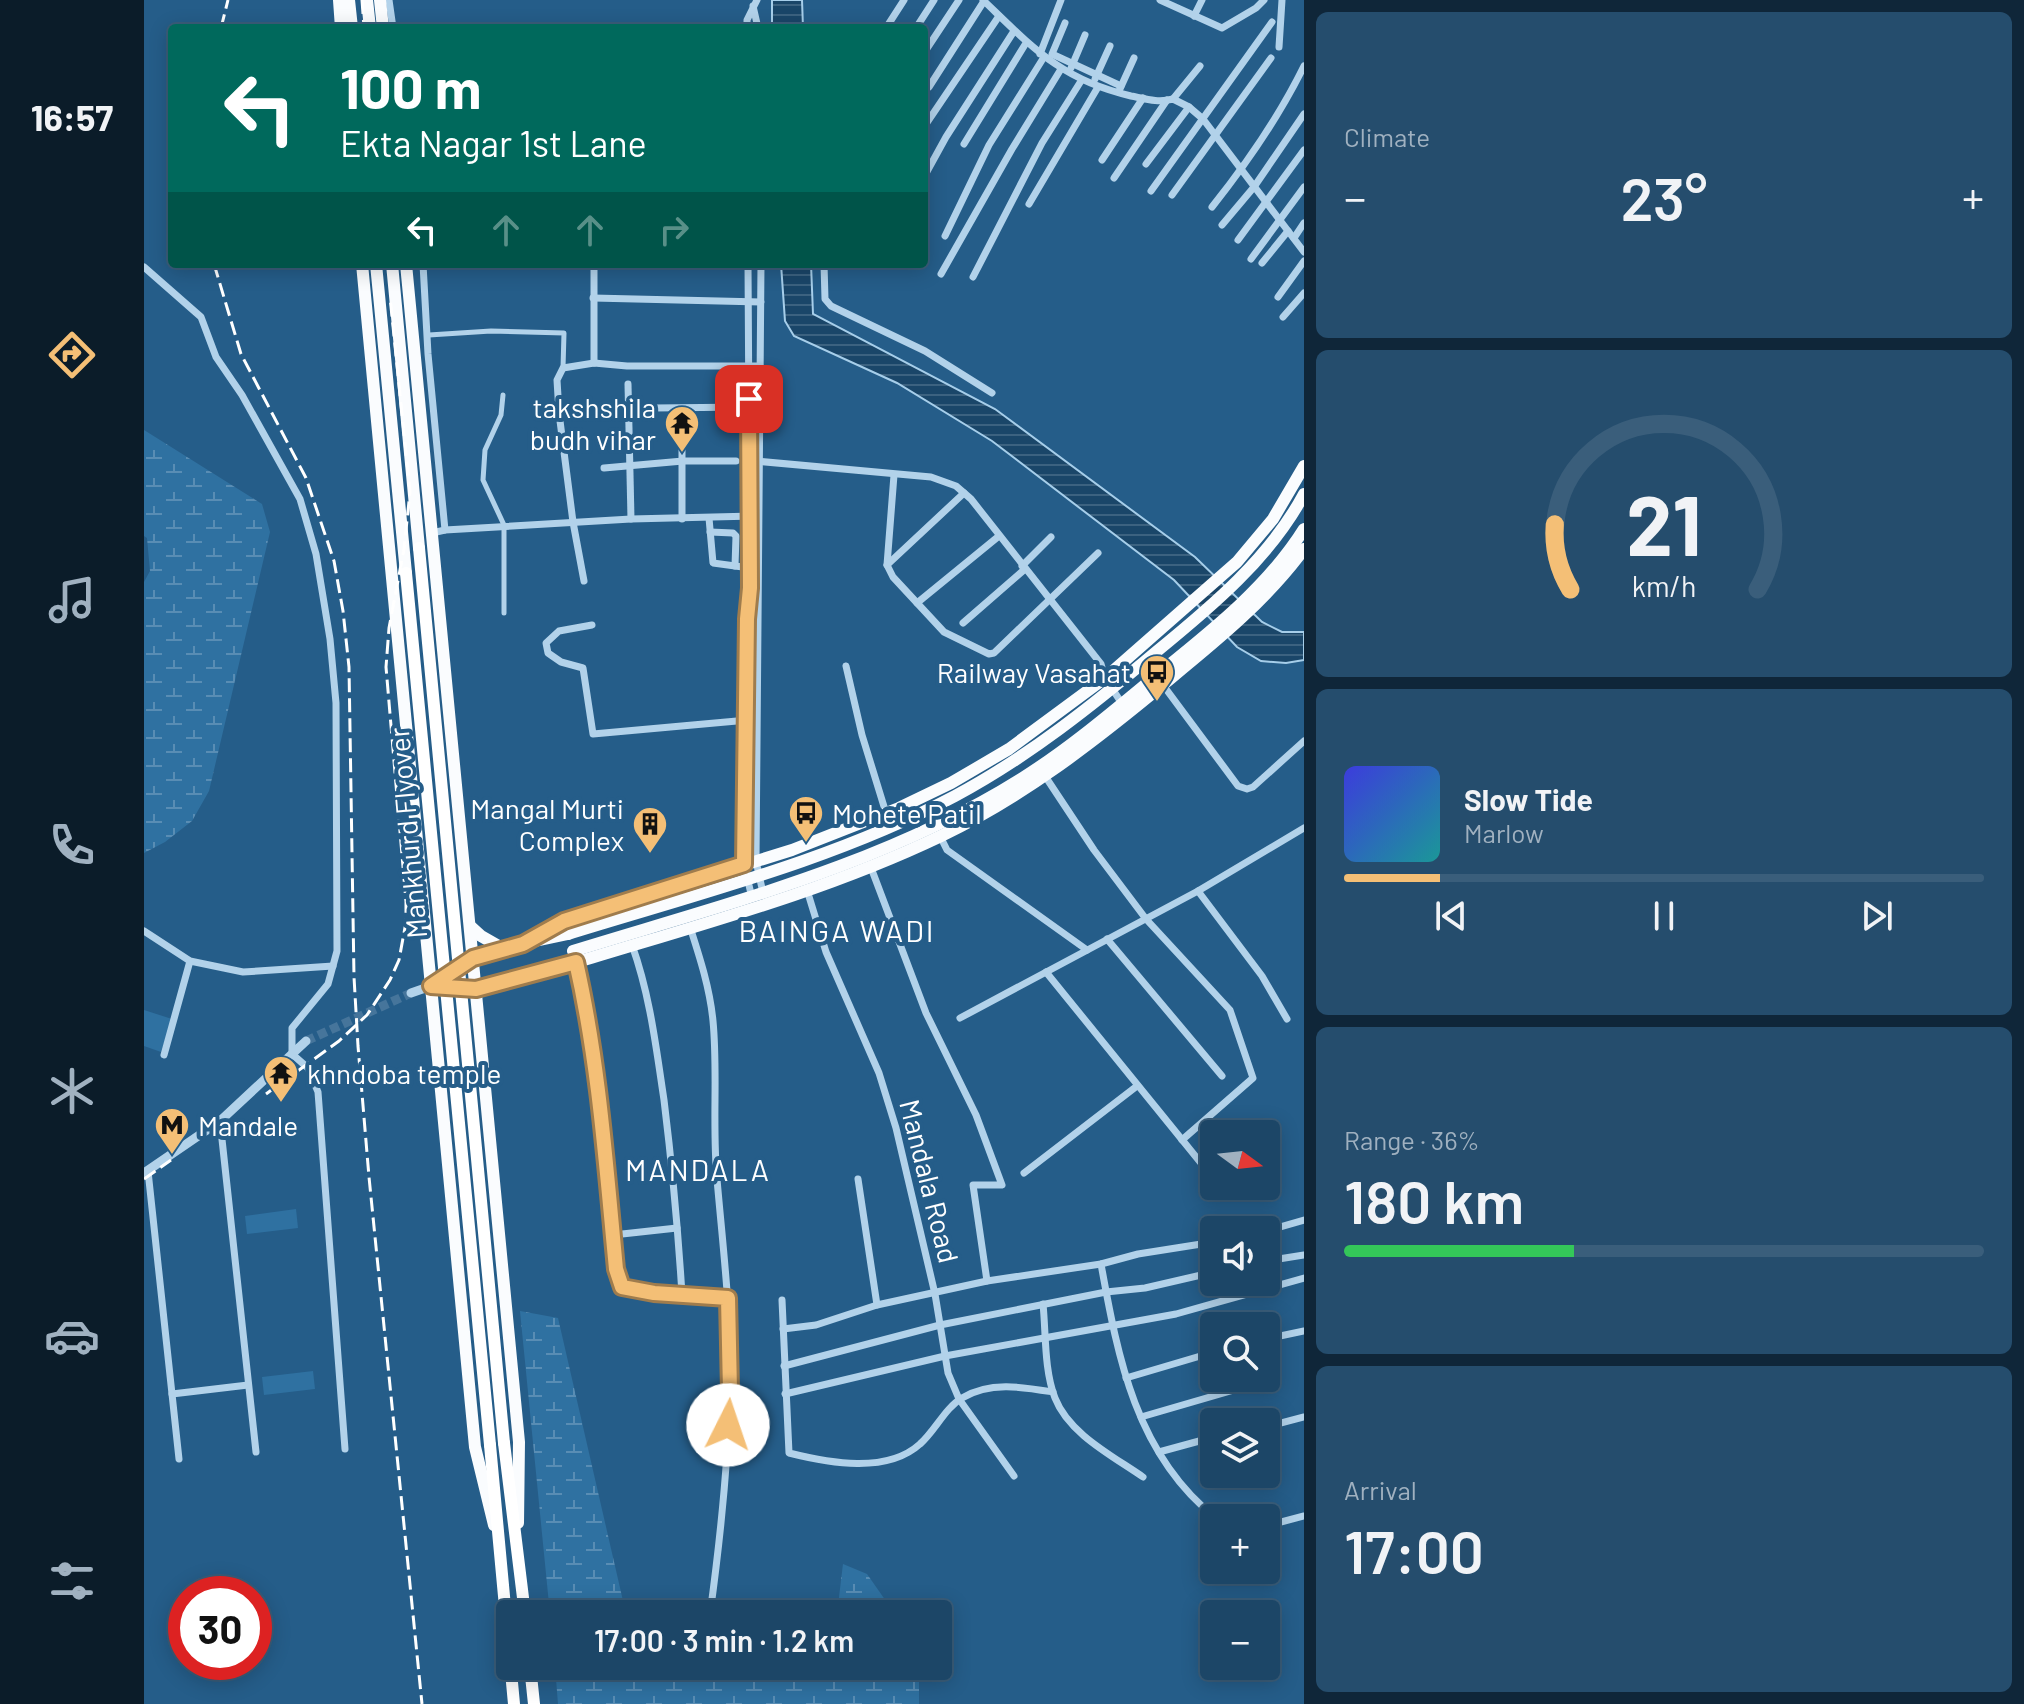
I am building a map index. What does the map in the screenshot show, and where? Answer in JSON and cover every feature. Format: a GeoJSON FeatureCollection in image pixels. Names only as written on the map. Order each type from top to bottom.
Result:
{"type":"FeatureCollection","features":[{"type":"Feature","properties":{"kind":"highway"},"geometry":{"type":"LineString","coordinates":[[339,0],[341,24]]}},
{"type":"Feature","properties":{"kind":"highway"},"geometry":{"type":"LineString","coordinates":[[349,0],[352,24]]}},
{"type":"Feature","properties":{"kind":"highway"},"geometry":{"type":"LineString","coordinates":[[367,0],[370,24]]}},
{"type":"Feature","properties":{"kind":"highway"},"geometry":{"type":"LineString","coordinates":[[380,0],[383,24]]}},
{"type":"Feature","properties":{"kind":"highway"},"geometry":{"type":"LineString","coordinates":[[362,268],[475,1447],[498,1541]]}},
{"type":"Feature","properties":{"kind":"highway","name":"Mankhurd Flyover"},"geometry":{"type":"LineString","coordinates":[[376,268],[514,1704]]}},
{"type":"Feature","properties":{"kind":"highway"},"geometry":{"type":"LineString","coordinates":[[392,268],[415,505],[433,548],[519,1442],[517,1540]]}},
{"type":"Feature","properties":{"kind":"highway"},"geometry":{"type":"LineString","coordinates":[[407,268],[421,352],[438,531],[433,548]]}},
{"type":"Feature","properties":{"kind":"highway"},"geometry":{"type":"LineString","coordinates":[[523,944],[564,921],[750,862],[886,813],[937,790],[1009,749],[1105,678],[1169,625],[1237,562],[1273,519],[1304,466]]}},
{"type":"Feature","properties":{"kind":"highway"},"geometry":{"type":"LineString","coordinates":[[431,986],[473,958],[502,948],[568,934],[810,857],[929,809],[1016,761],[1111,690],[1246,572],[1284,526],[1304,494]]}},
{"type":"Feature","properties":{"kind":"highway","name":"Mankhurd Flyover"},"geometry":{"type":"LineString","coordinates":[[415,505],[504,1443],[523,1600]]}},
{"type":"Feature","properties":{"kind":"highway"},"geometry":{"type":"LineString","coordinates":[[431,986],[476,989],[532,974],[803,879],[923,832],[993,796],[1057,753],[1189,649],[1258,586],[1304,529]]}},
{"type":"Feature","properties":{"kind":"highway"},"geometry":{"type":"LineString","coordinates":[[574,957],[632,945],[807,890],[940,836],[998,806],[1045,776],[1129,714],[1197,657],[1266,594],[1304,549]]}},
{"type":"Feature","properties":{"kind":"highway"},"geometry":{"type":"LineString","coordinates":[[470,926],[502,948]]}},
{"type":"Feature","properties":{"kind":"highway"},"geometry":{"type":"LineString","coordinates":[[531,1680],[534,1704]]}},
{"type":"Feature","properties":{"kind":"street"},"geometry":{"type":"LineString","coordinates":[[389,0],[392,24]]}},
{"type":"Feature","properties":{"kind":"street"},"geometry":{"type":"LineString","coordinates":[[889,24],[904,0]]}},
{"type":"Feature","properties":{"kind":"street"},"geometry":{"type":"LineString","coordinates":[[919,24],[934,0]]}},
{"type":"Feature","properties":{"kind":"street"},"geometry":{"type":"LineString","coordinates":[[928,47],[959,0]]}},
{"type":"Feature","properties":{"kind":"street"},"geometry":{"type":"LineString","coordinates":[[929,87],[983,0],[1026,43],[1081,81],[1189,107],[1203,119],[1304,252]]}},
{"type":"Feature","properties":{"kind":"street"},"geometry":{"type":"LineString","coordinates":[[945,236],[989,145],[1042,55],[1061,0]]}},
{"type":"Feature","properties":{"kind":"street"},"geometry":{"type":"LineString","coordinates":[[1160,0],[1222,28],[1264,0]]}},
{"type":"Feature","properties":{"kind":"street"},"geometry":{"type":"LineString","coordinates":[[1194,16],[1202,0]]}},
{"type":"Feature","properties":{"kind":"street"},"geometry":{"type":"LineString","coordinates":[[1279,47],[1282,0]]}},
{"type":"Feature","properties":{"kind":"street"},"geometry":{"type":"LineString","coordinates":[[747,24],[755,3]]}},
{"type":"Feature","properties":{"kind":"street"},"geometry":{"type":"LineString","coordinates":[[755,3],[758,24]]}},
{"type":"Feature","properties":{"kind":"street"},"geometry":{"type":"LineString","coordinates":[[928,121],[999,16]]}},
{"type":"Feature","properties":{"kind":"street"},"geometry":{"type":"LineString","coordinates":[[1151,191],[1272,22]]}},
{"type":"Feature","properties":{"kind":"street"},"geometry":{"type":"LineString","coordinates":[[1065,23],[1052,54],[1097,75],[1120,90]]}},
{"type":"Feature","properties":{"kind":"street"},"geometry":{"type":"LineString","coordinates":[[928,170],[1014,31]]}},
{"type":"Feature","properties":{"kind":"street"},"geometry":{"type":"LineString","coordinates":[[941,274],[1012,149],[1064,72],[1073,64],[1085,35]]}},
{"type":"Feature","properties":{"kind":"street"},"geometry":{"type":"LineString","coordinates":[[1047,37],[1057,41]]}},
{"type":"Feature","properties":{"kind":"street"},"geometry":{"type":"LineString","coordinates":[[964,144],[1026,43]]}},
{"type":"Feature","properties":{"kind":"street"},"geometry":{"type":"LineString","coordinates":[[1029,204],[1096,86],[1097,75],[1110,46]]}},
{"type":"Feature","properties":{"kind":"street"},"geometry":{"type":"LineString","coordinates":[[1120,90],[1134,58]]}},
{"type":"Feature","properties":{"kind":"street"},"geometry":{"type":"LineString","coordinates":[[1172,195],[1271,58]]}},
{"type":"Feature","properties":{"kind":"street"},"geometry":{"type":"LineString","coordinates":[[1114,178],[1170,100],[1200,66]]}},
{"type":"Feature","properties":{"kind":"street"},"geometry":{"type":"LineString","coordinates":[[1212,207],[1241,170],[1288,98],[1304,66]]}},
{"type":"Feature","properties":{"kind":"street"},"geometry":{"type":"LineString","coordinates":[[973,277],[1027,170],[1081,81]]}},
{"type":"Feature","properties":{"kind":"street"},"geometry":{"type":"LineString","coordinates":[[1102,160],[1143,98]]}},
{"type":"Feature","properties":{"kind":"street"},"geometry":{"type":"LineString","coordinates":[[1146,164],[1189,107]]}},
{"type":"Feature","properties":{"kind":"street"},"geometry":{"type":"LineString","coordinates":[[1222,225],[1254,187],[1304,114]]}},
{"type":"Feature","properties":{"kind":"street"},"geometry":{"type":"LineString","coordinates":[[1238,240],[1304,150]]}},
{"type":"Feature","properties":{"kind":"street"},"geometry":{"type":"LineString","coordinates":[[1251,259],[1304,187]]}},
{"type":"Feature","properties":{"kind":"street"},"geometry":{"type":"LineString","coordinates":[[1294,238],[1304,223]]}},
{"type":"Feature","properties":{"kind":"street"},"geometry":{"type":"LineString","coordinates":[[1262,263],[1288,231]]}},
{"type":"Feature","properties":{"kind":"street"},"geometry":{"type":"LineString","coordinates":[[1278,297],[1304,261]]}},
{"type":"Feature","properties":{"kind":"street"},"geometry":{"type":"LineString","coordinates":[[144,267],[201,317],[216,357],[242,395],[300,499],[316,554],[336,703],[337,951],[328,984],[292,1028],[292,1054],[308,1068],[318,1092],[345,1449]]}},
{"type":"Feature","properties":{"kind":"street"},"geometry":{"type":"LineString","coordinates":[[421,352],[429,335],[423,268]]}},
{"type":"Feature","properties":{"kind":"street"},"geometry":{"type":"LineString","coordinates":[[594,268],[594,363]]}},
{"type":"Feature","properties":{"kind":"street"},"geometry":{"type":"LineString","coordinates":[[748,268],[749,461],[754,516],[758,664],[750,862],[760,906]]}},
{"type":"Feature","properties":{"kind":"street"},"geometry":{"type":"LineString","coordinates":[[760,906],[750,862],[746,720],[754,581],[750,568],[760,462],[761,268]]}},
{"type":"Feature","properties":{"kind":"street"},"geometry":{"type":"LineString","coordinates":[[824,268],[825,299],[831,306],[925,351],[992,393]]}},
{"type":"Feature","properties":{"kind":"street"},"geometry":{"type":"LineString","coordinates":[[748,276],[761,276]]}},
{"type":"Feature","properties":{"kind":"street"},"geometry":{"type":"LineString","coordinates":[[1283,317],[1304,293]]}},
{"type":"Feature","properties":{"kind":"street"},"geometry":{"type":"LineString","coordinates":[[593,298],[761,302]]}},
{"type":"Feature","properties":{"kind":"street"},"geometry":{"type":"LineString","coordinates":[[429,335],[491,331],[564,333],[563,368],[557,380],[559,409],[584,581]]}},
{"type":"Feature","properties":{"kind":"street"},"geometry":{"type":"LineString","coordinates":[[563,368],[594,363],[627,366],[760,366]]}},
{"type":"Feature","properties":{"kind":"street"},"geometry":{"type":"LineString","coordinates":[[628,384],[631,519]]}},
{"type":"Feature","properties":{"kind":"street"},"geometry":{"type":"LineString","coordinates":[[503,395],[501,415],[485,450],[483,480],[504,525],[504,613]]}},
{"type":"Feature","properties":{"kind":"street"},"geometry":{"type":"LineString","coordinates":[[559,409],[749,407]]}},
{"type":"Feature","properties":{"kind":"street"},"geometry":{"type":"LineString","coordinates":[[682,416],[682,519]]}},
{"type":"Feature","properties":{"kind":"street"},"geometry":{"type":"LineString","coordinates":[[604,468],[683,461],[736,461]]}},
{"type":"Feature","properties":{"kind":"street"},"geometry":{"type":"LineString","coordinates":[[749,461],[931,477],[956,486],[1101,664],[1105,678],[1129,714]]}},
{"type":"Feature","properties":{"kind":"street"},"geometry":{"type":"LineString","coordinates":[[894,475],[887,565],[893,577],[944,632],[989,654],[994,653],[1098,553]]}},
{"type":"Feature","properties":{"kind":"street"},"geometry":{"type":"LineString","coordinates":[[887,565],[964,493]]}},
{"type":"Feature","properties":{"kind":"street"},"geometry":{"type":"LineString","coordinates":[[438,531],[504,525],[754,516]]}},
{"type":"Feature","properties":{"kind":"street"},"geometry":{"type":"LineString","coordinates":[[709,518],[713,563],[750,568]]}},
{"type":"Feature","properties":{"kind":"street"},"geometry":{"type":"LineString","coordinates":[[710,532],[733,533],[736,536],[735,566]]}},
{"type":"Feature","properties":{"kind":"street"},"geometry":{"type":"LineString","coordinates":[[917,603],[999,536]]}},
{"type":"Feature","properties":{"kind":"street"},"geometry":{"type":"LineString","coordinates":[[963,623],[1024,568],[1051,537]]}},
{"type":"Feature","properties":{"kind":"street"},"geometry":{"type":"LineString","coordinates":[[592,625],[559,631],[546,643],[548,653],[561,662],[583,668],[593,734],[758,720]]}},
{"type":"Feature","properties":{"kind":"street"},"geometry":{"type":"LineString","coordinates":[[747,664],[758,664]]}},
{"type":"Feature","properties":{"kind":"street"},"geometry":{"type":"LineString","coordinates":[[846,666],[862,735],[886,813]]}},
{"type":"Feature","properties":{"kind":"street"},"geometry":{"type":"LineString","coordinates":[[1163,685],[1238,786],[1253,787],[1304,741]]}},
{"type":"Feature","properties":{"kind":"street"},"geometry":{"type":"LineString","coordinates":[[1045,776],[1094,850],[1148,918],[1230,1010],[1253,1078],[1182,1140]]}},
{"type":"Feature","properties":{"kind":"street"},"geometry":{"type":"LineString","coordinates":[[960,1018],[1198,891],[1304,828]]}},
{"type":"Feature","properties":{"kind":"street"},"geometry":{"type":"LineString","coordinates":[[940,836],[947,850],[1087,950]]}},
{"type":"Feature","properties":{"kind":"street"},"geometry":{"type":"LineString","coordinates":[[870,865],[926,1013],[976,1115],[1002,1185],[973,1185],[987,1281]]}},
{"type":"Feature","properties":{"kind":"street","name":"Mandala Road"},"geometry":{"type":"LineString","coordinates":[[807,890],[826,952],[879,1073],[896,1128],[935,1294],[948,1373],[959,1399],[1014,1476]]}},
{"type":"Feature","properties":{"kind":"street"},"geometry":{"type":"LineString","coordinates":[[1198,891],[1262,976],[1287,1019]]}},
{"type":"Feature","properties":{"kind":"street"},"geometry":{"type":"LineString","coordinates":[[690,927],[705,974],[713,1019],[717,1177],[728,1298],[730,1391],[712,1600]]}},
{"type":"Feature","properties":{"kind":"street"},"geometry":{"type":"LineString","coordinates":[[144,931],[190,961],[255,973],[333,966]]}},
{"type":"Feature","properties":{"kind":"street"},"geometry":{"type":"LineString","coordinates":[[1107,939],[1222,1076]]}},
{"type":"Feature","properties":{"kind":"street"},"geometry":{"type":"LineString","coordinates":[[632,945],[641,969],[654,1033],[669,1136],[682,1295]]}},
{"type":"Feature","properties":{"kind":"street"},"geometry":{"type":"LineString","coordinates":[[574,957],[586,1003],[599,1089],[616,1269],[622,1287],[654,1293],[728,1298]]}},
{"type":"Feature","properties":{"kind":"street"},"geometry":{"type":"LineString","coordinates":[[164,1055],[190,961]]}},
{"type":"Feature","properties":{"kind":"street"},"geometry":{"type":"LineString","coordinates":[[1046,972],[1200,1162]]}},
{"type":"Feature","properties":{"kind":"street"},"geometry":{"type":"LineString","coordinates":[[411,993],[431,986]]}},
{"type":"Feature","properties":{"kind":"street"},"geometry":{"type":"LineString","coordinates":[[179,1459],[146,1172],[220,1121],[306,1041]]}},
{"type":"Feature","properties":{"kind":"street"},"geometry":{"type":"LineString","coordinates":[[1024,1173],[1137,1086]]}},
{"type":"Feature","properties":{"kind":"street"},"geometry":{"type":"LineString","coordinates":[[220,1121],[256,1452]]}},
{"type":"Feature","properties":{"kind":"street"},"geometry":{"type":"LineString","coordinates":[[858,1179],[877,1305]]}},
{"type":"Feature","properties":{"kind":"street"},"geometry":{"type":"LineString","coordinates":[[1280,1227],[1304,1220]]}},
{"type":"Feature","properties":{"kind":"street"},"geometry":{"type":"LineString","coordinates":[[613,1235],[677,1228]]}},
{"type":"Feature","properties":{"kind":"street"},"geometry":{"type":"LineString","coordinates":[[783,1329],[816,1325],[877,1305],[987,1281],[1101,1264],[1138,1254],[1200,1244]]}},
{"type":"Feature","properties":{"kind":"street"},"geometry":{"type":"LineString","coordinates":[[1280,1259],[1304,1255]]}},
{"type":"Feature","properties":{"kind":"street"},"geometry":{"type":"LineString","coordinates":[[1101,1264],[1126,1378],[1141,1417],[1165,1466],[1202,1504]]}},
{"type":"Feature","properties":{"kind":"street"},"geometry":{"type":"LineString","coordinates":[[784,1366],[940,1325],[1200,1275]]}},
{"type":"Feature","properties":{"kind":"street"},"geometry":{"type":"LineString","coordinates":[[785,1394],[945,1356],[1176,1314],[1304,1278]]}},
{"type":"Feature","properties":{"kind":"street"},"geometry":{"type":"LineString","coordinates":[[782,1300],[789,1453],[852,1463],[883,1462],[903,1456],[919,1445],[959,1399],[996,1387],[1015,1386],[1053,1392]]}},
{"type":"Feature","properties":{"kind":"street"},"geometry":{"type":"LineString","coordinates":[[1043,1304],[1056,1400],[1075,1426],[1143,1477]]}},
{"type":"Feature","properties":{"kind":"street"},"geometry":{"type":"LineString","coordinates":[[1280,1336],[1304,1331]]}},
{"type":"Feature","properties":{"kind":"street"},"geometry":{"type":"LineString","coordinates":[[1126,1378],[1200,1356]]}},
{"type":"Feature","properties":{"kind":"street"},"geometry":{"type":"LineString","coordinates":[[172,1394],[248,1385]]}},
{"type":"Feature","properties":{"kind":"street"},"geometry":{"type":"LineString","coordinates":[[1141,1417],[1227,1392]]}},
{"type":"Feature","properties":{"kind":"street"},"geometry":{"type":"LineString","coordinates":[[1280,1423],[1304,1417]]}},
{"type":"Feature","properties":{"kind":"street"},"geometry":{"type":"LineString","coordinates":[[1159,1452],[1200,1441]]}},
{"type":"Feature","properties":{"kind":"street"},"geometry":{"type":"LineString","coordinates":[[1280,1522],[1304,1516]]}},
{"type":"Feature","properties":{"kind":"green space"},"geometry":{"type":"Polygon","coordinates":[[[144,430],[262,504],[270,532],[209,791],[192,821],[165,842],[144,853],[144,582],[150,571],[147,538],[144,536],[144,430]]]}},
{"type":"Feature","properties":{"kind":"green space"},"geometry":{"type":"Polygon","coordinates":[[[144,1010],[172,1019],[161,1052],[144,1046],[144,1010]]]}},
{"type":"Feature","properties":{"kind":"green space"},"geometry":{"type":"Polygon","coordinates":[[[296,1209],[298,1228],[247,1234],[245,1216],[296,1209]]]}},
{"type":"Feature","properties":{"kind":"green space"},"geometry":{"type":"Polygon","coordinates":[[[520,1311],[558,1318],[623,1600],[549,1600],[520,1311]]]}},
{"type":"Feature","properties":{"kind":"green space"},"geometry":{"type":"Polygon","coordinates":[[[313,1371],[315,1389],[264,1395],[262,1377],[313,1371]]]}},
{"type":"Feature","properties":{"kind":"green space"},"geometry":{"type":"Polygon","coordinates":[[[843,1564],[867,1574],[885,1600],[839,1600],[843,1564]]]}},
{"type":"Feature","properties":{"kind":"green space"},"geometry":{"type":"Polygon","coordinates":[[[556,1680],[919,1680],[919,1704],[558,1704],[556,1680]]]}},
{"type":"Feature","properties":{"kind":"shaded area"},"geometry":{"type":"Polygon","coordinates":[[[772,0],[802,0],[803,24],[772,24],[772,0]]]}},
{"type":"Feature","properties":{"kind":"shaded area"},"geometry":{"type":"Polygon","coordinates":[[[781,268],[811,268],[813,314],[995,409],[1195,557],[1262,622],[1282,632],[1304,632],[1304,660],[1286,663],[1261,661],[1237,647],[1174,580],[992,441],[897,383],[794,336],[785,321],[781,268]]]}},
{"type":"Feature","properties":{"kind":"tunnel"},"geometry":{"type":"LineString","coordinates":[[306,1041],[411,993]]}},
{"type":"Feature","properties":{"kind":"railway"},"geometry":{"type":"LineString","coordinates":[[222,24],[228,0]]}},
{"type":"Feature","properties":{"kind":"railway"},"geometry":{"type":"LineString","coordinates":[[362,0],[364,24]]}},
{"type":"Feature","properties":{"kind":"railway"},"geometry":{"type":"LineString","coordinates":[[215,268],[241,354],[306,478],[334,561],[343,611],[349,667],[358,1046],[422,1704]]}},
{"type":"Feature","properties":{"kind":"railway"},"geometry":{"type":"LineString","coordinates":[[266,1094],[339,1041],[367,1015],[399,960],[406,922],[386,667],[410,492],[390,297]]}},
{"type":"Feature","properties":{"kind":"railway"},"geometry":{"type":"LineString","coordinates":[[144,1179],[171,1160]]}},
{"type":"Feature","properties":{"kind":"place","name":"takshshila budh vihar"},"geometry":{"type":"Point","coordinates":[682,454]}},
{"type":"Feature","properties":{"kind":"place","name":"Railway Vasahat"},"geometry":{"type":"Point","coordinates":[1157,703]}},
{"type":"Feature","properties":{"kind":"place","name":"Mohete Patil"},"geometry":{"type":"Point","coordinates":[806,844]}},
{"type":"Feature","properties":{"kind":"place","name":"Mangal Murti Complex"},"geometry":{"type":"Point","coordinates":[650,855]}},
{"type":"Feature","properties":{"kind":"place","name":"khndoba temple"},"geometry":{"type":"Point","coordinates":[281,1104]}},
{"type":"Feature","properties":{"kind":"place","name":"Mandale"},"geometry":{"type":"Point","coordinates":[172,1156]}},
{"type":"Feature","properties":{"kind":"district","name":"BAINGA WADI"},"geometry":{"type":"Point","coordinates":[837,930]}},
{"type":"Feature","properties":{"kind":"district","name":"MANDALA"},"geometry":{"type":"Point","coordinates":[698,1169]}},
{"type":"Feature","properties":{"kind":"route"},"geometry":{"type":"LineString","coordinates":[[728,1425],[728,1298],[654,1293],[622,1287],[616,1269],[591,1033],[576,962],[476,989],[431,986],[473,958],[523,944],[564,921],[744,864],[750,588],[749,399]]}}]}
